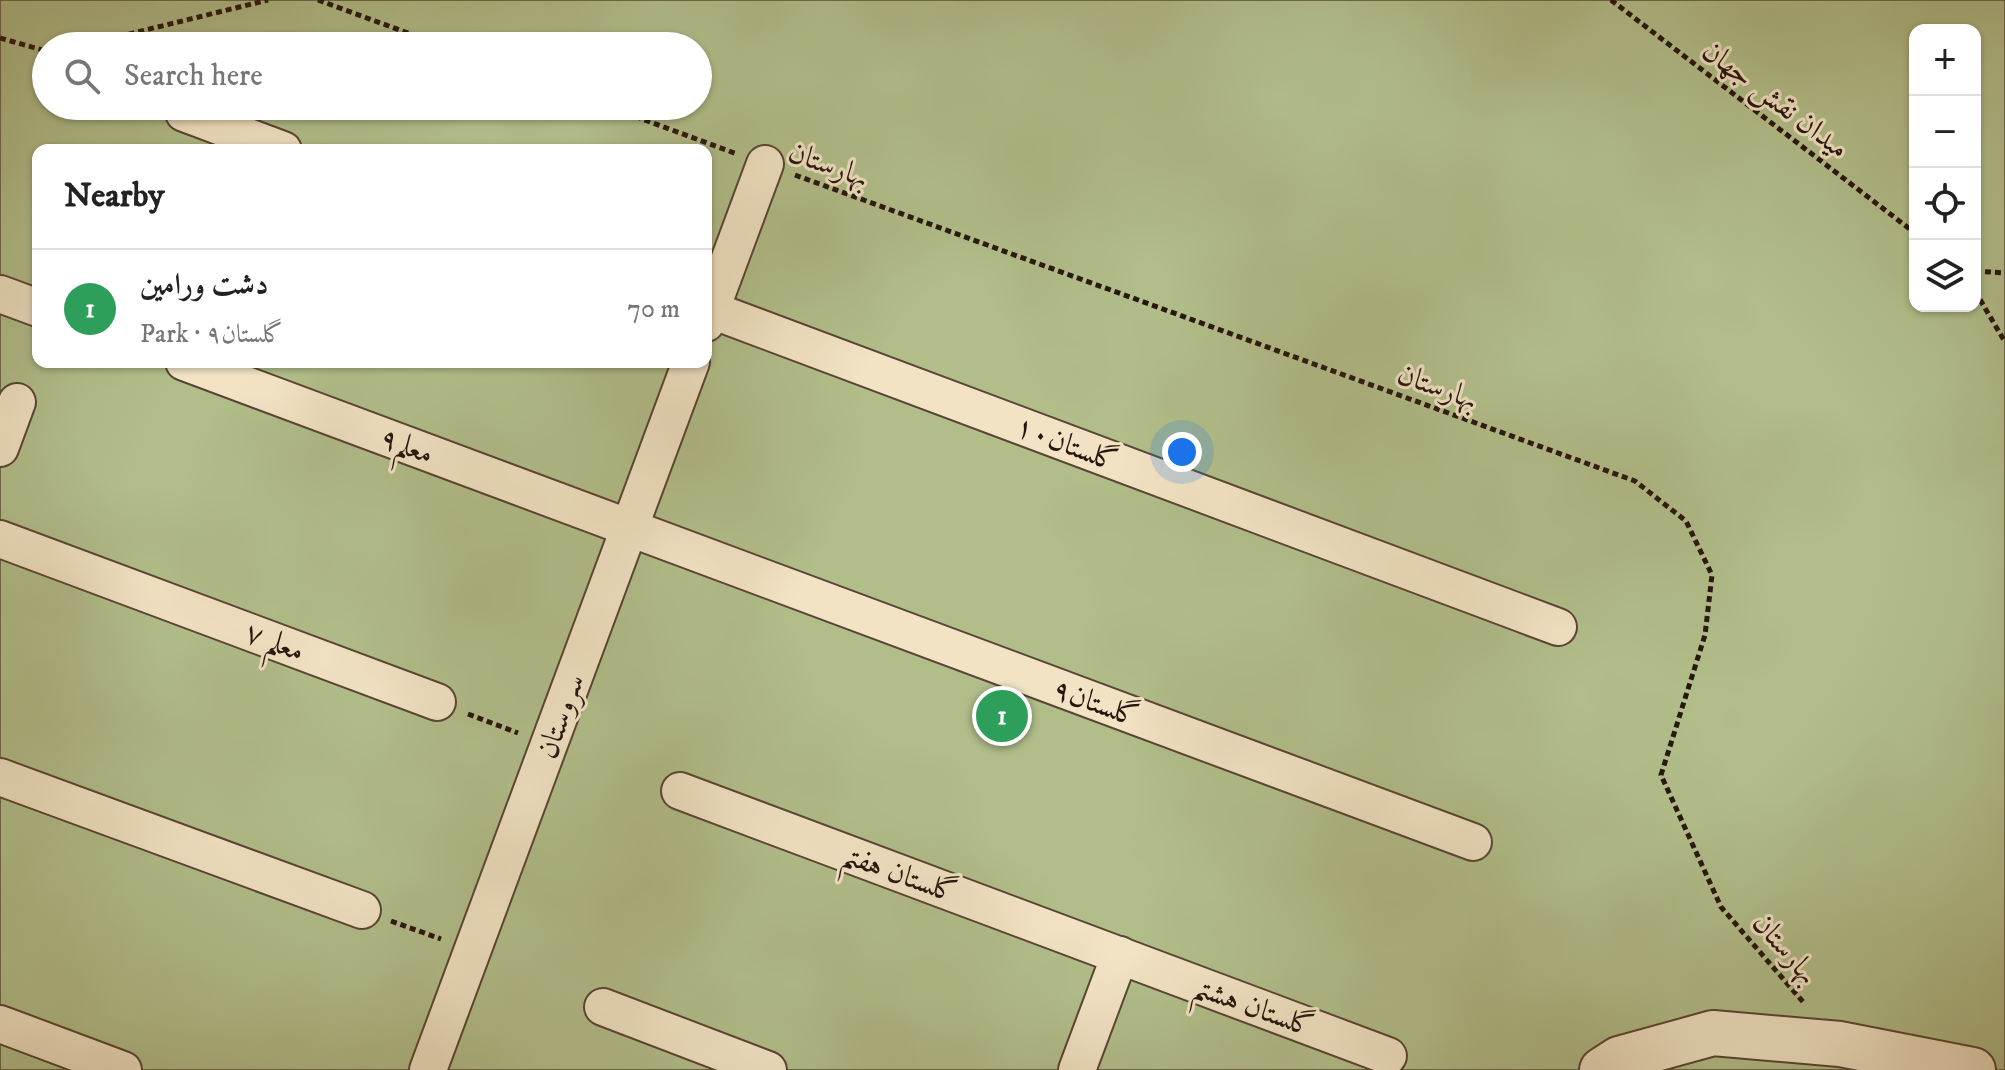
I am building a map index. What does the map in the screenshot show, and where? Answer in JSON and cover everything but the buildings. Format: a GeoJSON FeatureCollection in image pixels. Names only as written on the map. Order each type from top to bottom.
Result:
{"type":"FeatureCollection","features":[{"type":"Feature","properties":{"kind":"street"},"geometry":{"type":"LineString","coordinates":[[203,120],[267,144]]}},
{"type":"Feature","properties":{"kind":"street"},"geometry":{"type":"LineString","coordinates":[[712,303],[765,164]]}},
{"type":"Feature","properties":{"kind":"street"},"geometry":{"type":"LineString","coordinates":[[0,294],[32,306]]}},
{"type":"Feature","properties":{"kind":"street","name":"گلستان۱۰"},"geometry":{"type":"LineString","coordinates":[[712,315],[1558,627]]}},
{"type":"Feature","properties":{"kind":"street","name":"معلم۹"},"geometry":{"type":"LineString","coordinates":[[200,368],[630,528]]}},
{"type":"Feature","properties":{"kind":"street","name":"سروستان"},"geometry":{"type":"LineString","coordinates":[[428,1070],[689,368]]}},
{"type":"Feature","properties":{"kind":"street"},"geometry":{"type":"LineString","coordinates":[[0,448],[17,402]]}},
{"type":"Feature","properties":{"kind":"street","name":"گلستان۹"},"geometry":{"type":"LineString","coordinates":[[630,528],[1473,842]]}},
{"type":"Feature","properties":{"kind":"street","name":"معلم ۷"},"geometry":{"type":"LineString","coordinates":[[0,539],[437,702]]}},
{"type":"Feature","properties":{"kind":"street"},"geometry":{"type":"LineString","coordinates":[[0,777],[362,910]]}},
{"type":"Feature","properties":{"kind":"street","name":"گلستان هفتم"},"geometry":{"type":"LineString","coordinates":[[680,791],[1120,955]]}},
{"type":"Feature","properties":{"kind":"street"},"geometry":{"type":"LineString","coordinates":[[1077,1070],[1120,955]]}},
{"type":"Feature","properties":{"kind":"street","name":"گلستان هشتم"},"geometry":{"type":"LineString","coordinates":[[1120,955],[1388,1056]]}},
{"type":"Feature","properties":{"kind":"street"},"geometry":{"type":"LineString","coordinates":[[603,1007],[768,1070]]}},
{"type":"Feature","properties":{"kind":"street"},"geometry":{"type":"LineString","coordinates":[[0,1024],[123,1070]]}},
{"type":"Feature","properties":{"kind":"street"},"geometry":{"type":"LineString","coordinates":[[1602,1070],[1619,1059],[1713,1033],[1857,1057],[1973,1070]]}},
{"type":"Feature","properties":{"kind":"path"},"geometry":{"type":"LineString","coordinates":[[137,32],[268,0]]}},
{"type":"Feature","properties":{"kind":"path"},"geometry":{"type":"LineString","coordinates":[[318,0],[405,32]]}},
{"type":"Feature","properties":{"kind":"path","name":"میدان نقش جهان"},"geometry":{"type":"LineString","coordinates":[[1611,0],[1909,228]]}},
{"type":"Feature","properties":{"kind":"path"},"geometry":{"type":"LineString","coordinates":[[0,38],[32,47]]}},
{"type":"Feature","properties":{"kind":"path","name":"بهارستان"},"geometry":{"type":"LineString","coordinates":[[645,120],[711,144]]}},
{"type":"Feature","properties":{"kind":"path","name":"بهارستان"},"geometry":{"type":"LineString","coordinates":[[712,145],[1635,481],[1686,521],[1712,575],[1705,635],[1661,775],[1721,907],[1857,1057]]}},
{"type":"Feature","properties":{"kind":"path"},"geometry":{"type":"LineString","coordinates":[[1981,271],[2005,273]]}},
{"type":"Feature","properties":{"kind":"path"},"geometry":{"type":"LineString","coordinates":[[1981,301],[2005,342]]}},
{"type":"Feature","properties":{"kind":"path"},"geometry":{"type":"LineString","coordinates":[[437,702],[549,744]]}},
{"type":"Feature","properties":{"kind":"path"},"geometry":{"type":"LineString","coordinates":[[362,910],[472,951]]}},
{"type":"Feature","properties":{"kind":"green space"},"geometry":{"type":"Polygon","coordinates":[[[0,0],[2005,0],[2005,1070],[0,1070],[0,0]]]}},
{"type":"Feature","properties":{"kind":"place","name":"دشت ورامین"},"geometry":{"type":"Point","coordinates":[1002,716]}}]}
